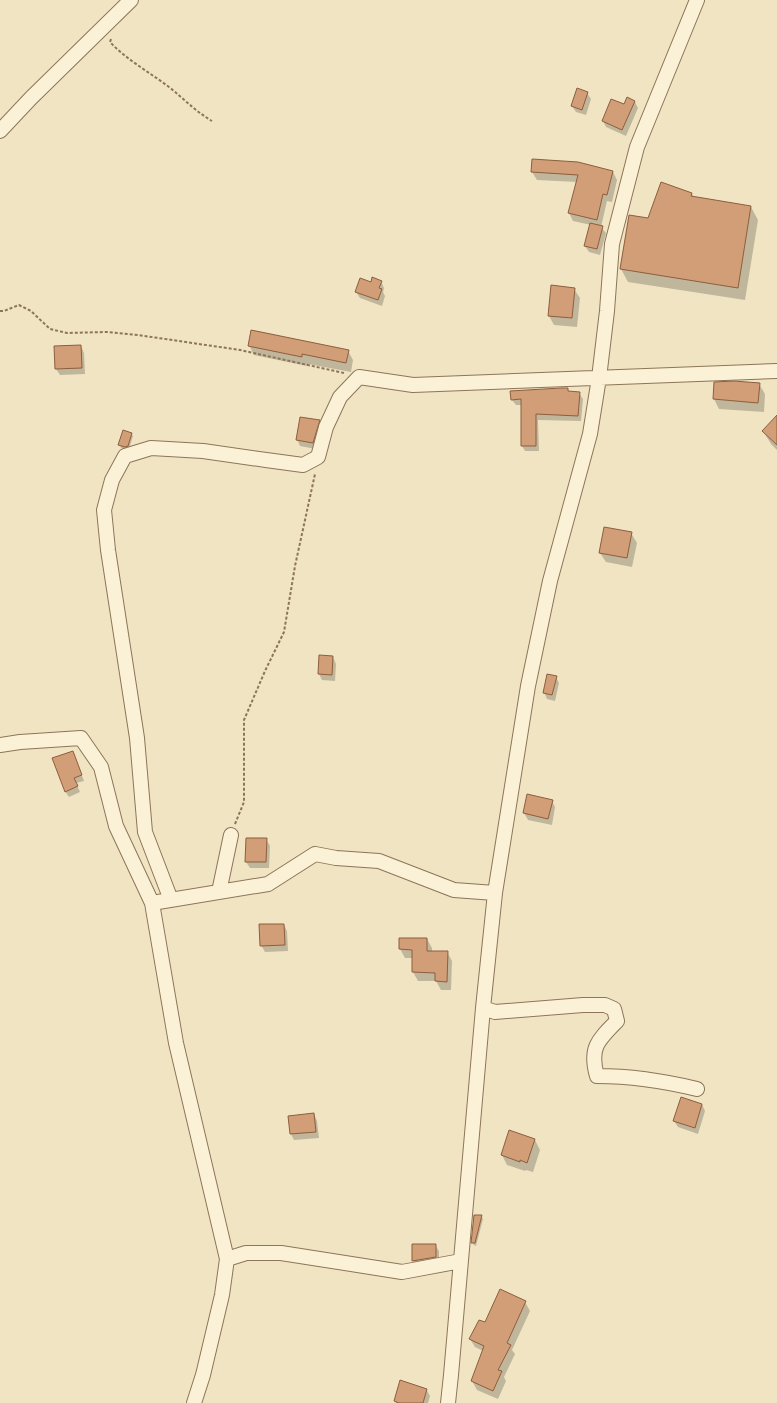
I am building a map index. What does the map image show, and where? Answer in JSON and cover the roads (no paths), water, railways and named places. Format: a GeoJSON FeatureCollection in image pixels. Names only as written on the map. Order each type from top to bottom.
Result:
{"type":"FeatureCollection","features":[{"type":"Feature","properties":{"kind":"street"},"geometry":{"type":"LineString","coordinates":[[0,131],[31,98],[131,0]]}},
{"type":"Feature","properties":{"kind":"street"},"geometry":{"type":"LineString","coordinates":[[448,1403],[483,1008],[495,893],[530,678],[550,581],[590,434],[599,378],[607,311],[612,244],[637,147],[696,0]]}},
{"type":"Feature","properties":{"kind":"street"},"geometry":{"type":"LineString","coordinates":[[171,900],[145,832],[137,738],[112,583],[104,510],[112,480],[124,456],[152,448],[203,451],[303,465],[318,457],[326,427],[340,397],[359,377],[413,385],[777,371]]}},
{"type":"Feature","properties":{"kind":"street"},"geometry":{"type":"LineString","coordinates":[[0,745],[20,742],[81,738],[101,767],[116,826],[152,903],[176,1043],[226,1259],[222,1295],[203,1375],[194,1403]]}},
{"type":"Feature","properties":{"kind":"street"},"geometry":{"type":"LineString","coordinates":[[219,892],[231,835]]}},
{"type":"Feature","properties":{"kind":"street"},"geometry":{"type":"LineString","coordinates":[[152,903],[268,884],[315,854],[336,858],[379,861],[454,890],[495,893]]}},
{"type":"Feature","properties":{"kind":"street"},"geometry":{"type":"LineString","coordinates":[[483,1008],[495,1012],[583,1005],[605,1005],[614,1009],[617,1020],[602,1036],[594,1050],[593,1063],[597,1076],[623,1076],[669,1082],[697,1089]]}},
{"type":"Feature","properties":{"kind":"street"},"geometry":{"type":"LineString","coordinates":[[226,1259],[246,1253],[281,1253],[402,1272],[461,1261]]}}]}
